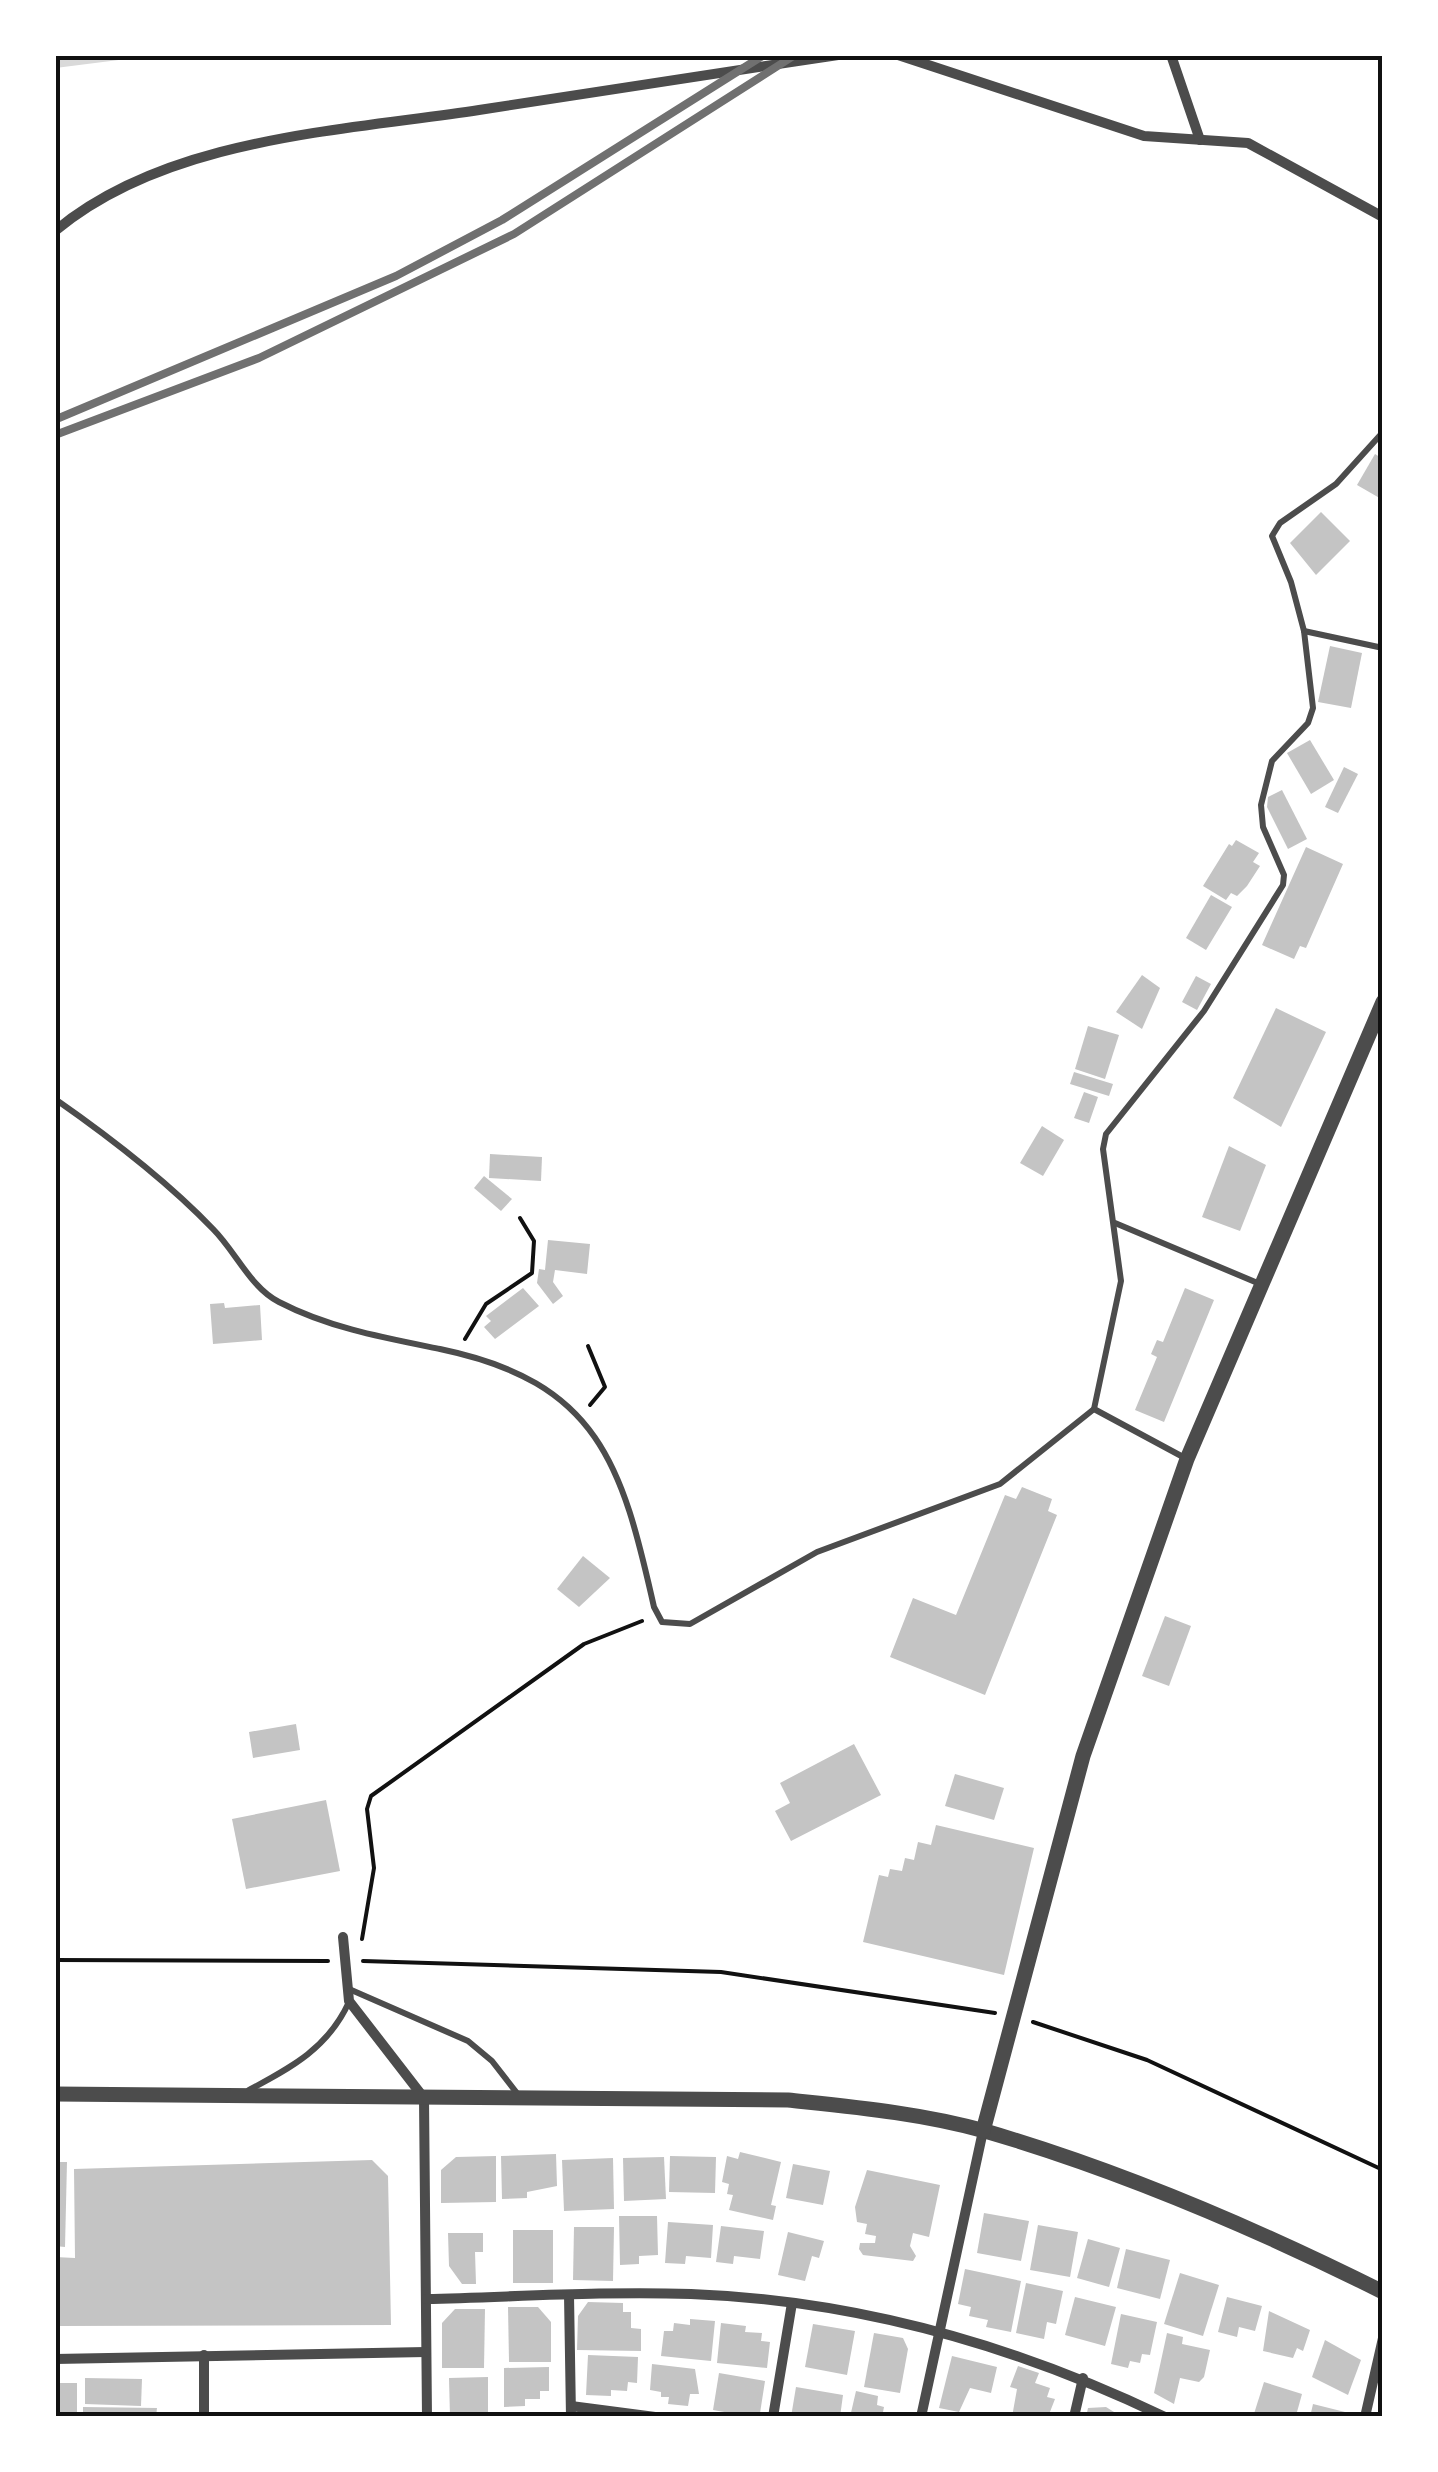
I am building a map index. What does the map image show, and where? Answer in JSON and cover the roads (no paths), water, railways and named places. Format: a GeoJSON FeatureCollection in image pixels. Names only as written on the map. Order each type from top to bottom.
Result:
{"type":"FeatureCollection","features":[{"type":"Feature","properties":{"kind":"street"},"geometry":{"type":"LineString","coordinates":[[55,231],[82,208],[183,161],[309,136],[838,55]]}},
{"type":"Feature","properties":{"kind":"street"},"geometry":{"type":"LineString","coordinates":[[898,55],[1144,136],[1248,143],[1383,217]]}},
{"type":"Feature","properties":{"kind":"street"},"geometry":{"type":"LineString","coordinates":[[1171,55],[1200,140]]}},
{"type":"Feature","properties":{"kind":"street"},"geometry":{"type":"LineString","coordinates":[[921,2417],[983,2131],[1083,1756],[1187,1459],[1383,1002]]}},
{"type":"Feature","properties":{"kind":"street"},"geometry":{"type":"LineString","coordinates":[[343,1938],[348,1994],[424,2098],[427,2417]]}},
{"type":"Feature","properties":{"kind":"street"},"geometry":{"type":"LineString","coordinates":[[55,2094],[788,2100],[885,2110],[983,2131],[1256,2230],[1383,2292]]}},
{"type":"Feature","properties":{"kind":"street"},"geometry":{"type":"LineString","coordinates":[[426,2299],[690,2294],[792,2303],[939,2332],[1084,2378],[1166,2417]]}},
{"type":"Feature","properties":{"kind":"street"},"geometry":{"type":"LineString","coordinates":[[569,2295],[571,2412],[655,2417]]}},
{"type":"Feature","properties":{"kind":"street"},"geometry":{"type":"LineString","coordinates":[[773,2417],[792,2303]]}},
{"type":"Feature","properties":{"kind":"street"},"geometry":{"type":"LineString","coordinates":[[1365,2417],[1383,2338]]}},
{"type":"Feature","properties":{"kind":"street"},"geometry":{"type":"LineString","coordinates":[[55,2359],[426,2352]]}},
{"type":"Feature","properties":{"kind":"street"},"geometry":{"type":"LineString","coordinates":[[204,2355],[204,2417]]}},
{"type":"Feature","properties":{"kind":"street"},"geometry":{"type":"LineString","coordinates":[[1074,2417],[1084,2378]]}},
{"type":"Feature","properties":{"kind":"lane"},"geometry":{"type":"LineString","coordinates":[[55,1098],[121,1146],[210,1225],[272,1298],[353,1330],[460,1353],[514,1372],[578,1414],[598,1438],[628,1500],[656,1616],[674,1626],[690,1624],[817,1552],[1000,1484],[1094,1408],[1121,1281],[1103,1149],[1106,1134],[1204,1011],[1283,885],[1284,875],[1263,827],[1261,805],[1272,761],[1312,717],[1304,631],[1291,582],[1272,536],[1280,524],[1336,484],[1383,432]]}},
{"type":"Feature","properties":{"kind":"lane"},"geometry":{"type":"LineString","coordinates":[[1304,631],[1383,648]]}},
{"type":"Feature","properties":{"kind":"lane"},"geometry":{"type":"LineString","coordinates":[[1114,1222],[1262,1284]]}},
{"type":"Feature","properties":{"kind":"lane"},"geometry":{"type":"LineString","coordinates":[[1094,1408],[1187,1459]]}},
{"type":"Feature","properties":{"kind":"lane"},"geometry":{"type":"LineString","coordinates":[[236,2097],[312,2053],[330,2034],[348,1994],[468,2041],[492,2061],[520,2098]]}},
{"type":"Feature","properties":{"kind":"waterway"},"geometry":{"type":"LineString","coordinates":[[55,64],[126,55]]}},
{"type":"Feature","properties":{"kind":"railway"},"geometry":{"type":"LineString","coordinates":[[59,418],[396,276],[502,220],[764,55]]}},
{"type":"Feature","properties":{"kind":"railway"},"geometry":{"type":"LineString","coordinates":[[55,435],[259,358],[514,234],[795,55]]}}]}
